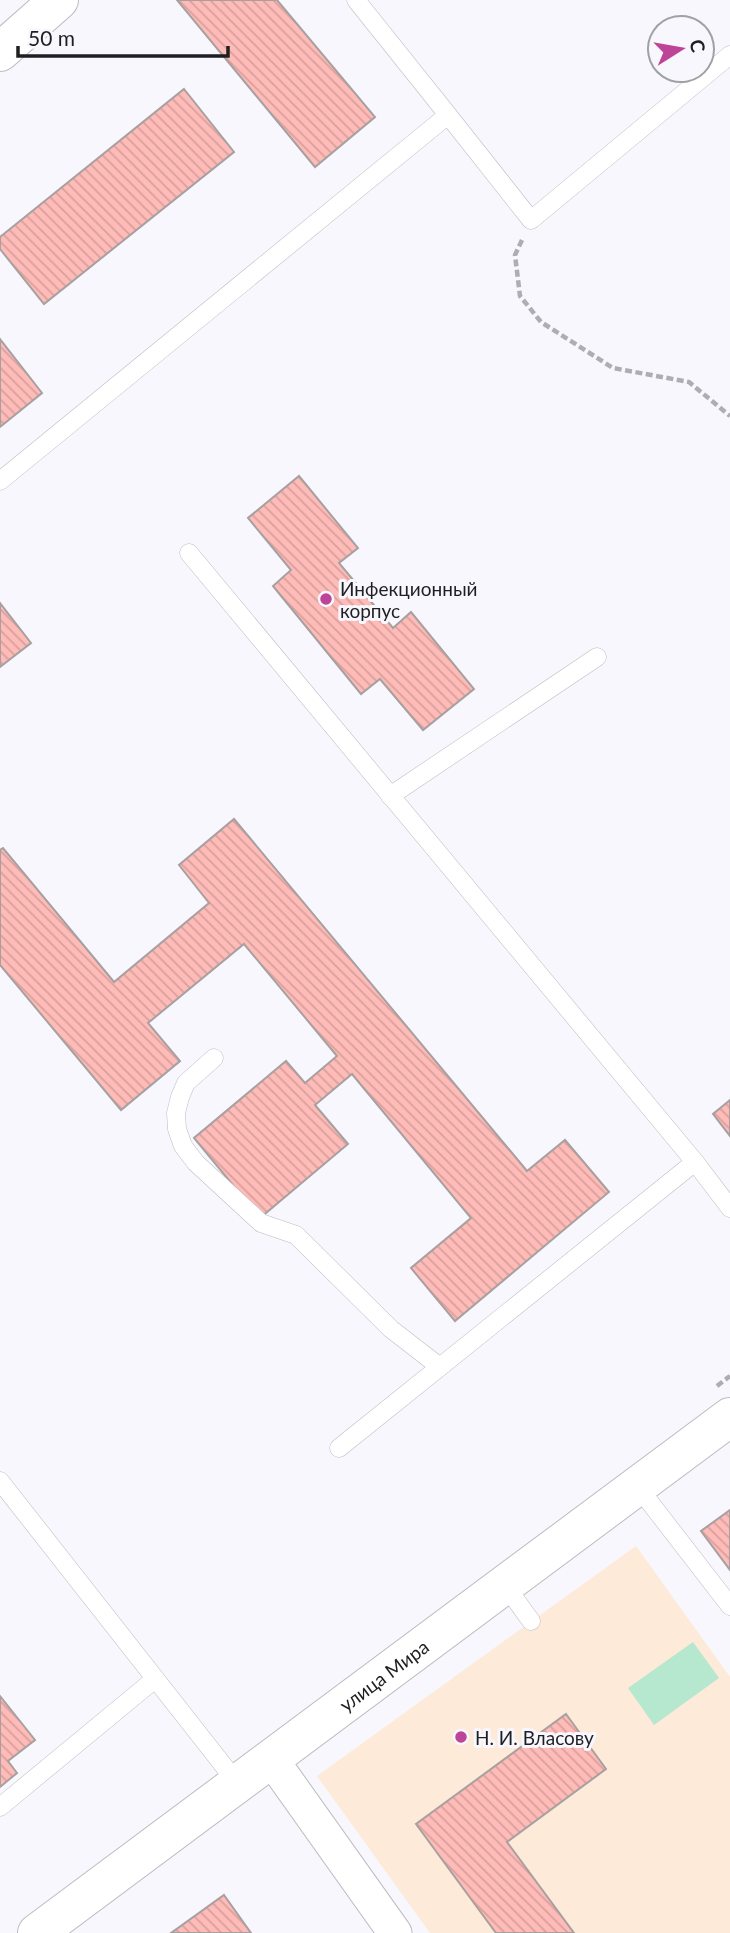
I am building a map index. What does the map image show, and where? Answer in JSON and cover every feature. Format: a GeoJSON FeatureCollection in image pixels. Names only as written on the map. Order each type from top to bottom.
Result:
{"type":"FeatureCollection","features":[{"type":"Feature","properties":{"kind":"street"},"geometry":{"type":"LineString","coordinates":[[0,52],[59,0]]}},
{"type":"Feature","properties":{"kind":"street","name":"улица Мира"},"geometry":{"type":"LineString","coordinates":[[37,1933],[730,1418]]}},
{"type":"Feature","properties":{"kind":"street"},"geometry":{"type":"LineString","coordinates":[[272,1760],[394,1933]]}},
{"type":"Feature","properties":{"kind":"lane"},"geometry":{"type":"LineString","coordinates":[[356,0],[531,220],[730,55]]}},
{"type":"Feature","properties":{"kind":"lane"},"geometry":{"type":"LineString","coordinates":[[0,481],[448,115]]}},
{"type":"Feature","properties":{"kind":"lane"},"geometry":{"type":"LineString","coordinates":[[189,553],[695,1162],[730,1208]]}},
{"type":"Feature","properties":{"kind":"lane"},"geometry":{"type":"LineString","coordinates":[[390,796],[597,657]]}},
{"type":"Feature","properties":{"kind":"lane"},"geometry":{"type":"LineString","coordinates":[[214,1058],[186,1083],[180,1097],[176,1113],[177,1129],[183,1146],[196,1163],[261,1223],[296,1235],[391,1329],[440,1367]]}},
{"type":"Feature","properties":{"kind":"lane"},"geometry":{"type":"LineString","coordinates":[[339,1448],[695,1162]]}},
{"type":"Feature","properties":{"kind":"lane"},"geometry":{"type":"LineString","coordinates":[[0,1480],[239,1784]]}},
{"type":"Feature","properties":{"kind":"lane"},"geometry":{"type":"LineString","coordinates":[[638,1487],[729,1602]]}},
{"type":"Feature","properties":{"kind":"lane"},"geometry":{"type":"LineString","coordinates":[[505,1585],[531,1621]]}},
{"type":"Feature","properties":{"kind":"lane"},"geometry":{"type":"LineString","coordinates":[[0,1807],[155,1679]]}},
{"type":"Feature","properties":{"kind":"path"},"geometry":{"type":"LineString","coordinates":[[531,220],[515,255],[520,296],[541,323],[613,368],[689,382],[730,416]]}},
{"type":"Feature","properties":{"kind":"shaded area"},"geometry":{"type":"Polygon","coordinates":[[[636,1546],[730,1677],[730,1933],[430,1933],[317,1776],[636,1546]]]}},
{"type":"Feature","properties":{"kind":"green space"},"geometry":{"type":"Polygon","coordinates":[[[693,1642],[719,1678],[654,1725],[628,1688],[693,1642]]]}},
{"type":"Feature","properties":{"kind":"building"},"geometry":{"type":"Polygon","coordinates":[[[177,0],[277,0],[375,117],[315,167],[177,0]]]}},
{"type":"Feature","properties":{"kind":"building"},"geometry":{"type":"Polygon","coordinates":[[[184,89],[234,152],[44,304],[0,249],[0,237],[184,89]]]}},
{"type":"Feature","properties":{"kind":"building"},"geometry":{"type":"Polygon","coordinates":[[[0,339],[42,393],[0,427],[0,339]]]}},
{"type":"Feature","properties":{"kind":"building","name":"Инфекционный корпус"},"geometry":{"type":"Polygon","coordinates":[[[299,476],[358,548],[339,563],[393,628],[411,612],[474,689],[423,730],[380,679],[361,694],[273,586],[291,570],[248,518],[299,476]]]}},
{"type":"Feature","properties":{"kind":"building"},"geometry":{"type":"Polygon","coordinates":[[[0,603],[31,643],[0,667],[0,603]]]}},
{"type":"Feature","properties":{"kind":"building"},"geometry":{"type":"Polygon","coordinates":[[[234,819],[527,1171],[565,1140],[609,1192],[455,1321],[411,1268],[471,1218],[352,1074],[315,1105],[348,1144],[260,1218],[194,1138],[286,1061],[305,1083],[337,1056],[244,944],[148,1023],[180,1061],[121,1110],[0,965],[0,850],[3,848],[114,982],[209,903],[179,865],[234,819]]]}},
{"type":"Feature","properties":{"kind":"building"},"geometry":{"type":"Polygon","coordinates":[[[730,1100],[730,1136],[713,1114],[730,1100]]]}},
{"type":"Feature","properties":{"kind":"building"},"geometry":{"type":"Polygon","coordinates":[[[730,1510],[730,1570],[701,1531],[730,1510]]]}},
{"type":"Feature","properties":{"kind":"building"},"geometry":{"type":"Polygon","coordinates":[[[0,1696],[35,1740],[8,1761],[17,1773],[0,1787],[0,1696]]]}},
{"type":"Feature","properties":{"kind":"building"},"geometry":{"type":"Polygon","coordinates":[[[566,1714],[606,1769],[507,1842],[574,1933],[496,1933],[416,1824],[566,1714]]]}},
{"type":"Feature","properties":{"kind":"building"},"geometry":{"type":"Polygon","coordinates":[[[224,1895],[251,1933],[171,1933],[224,1895]]]}},
{"type":"Feature","properties":{"kind":"place","name":"Инфекционный корпус"},"geometry":{"type":"Point","coordinates":[326,599]}},
{"type":"Feature","properties":{"kind":"place","name":"Н. И. Власову"},"geometry":{"type":"Point","coordinates":[461,1737]}}]}
